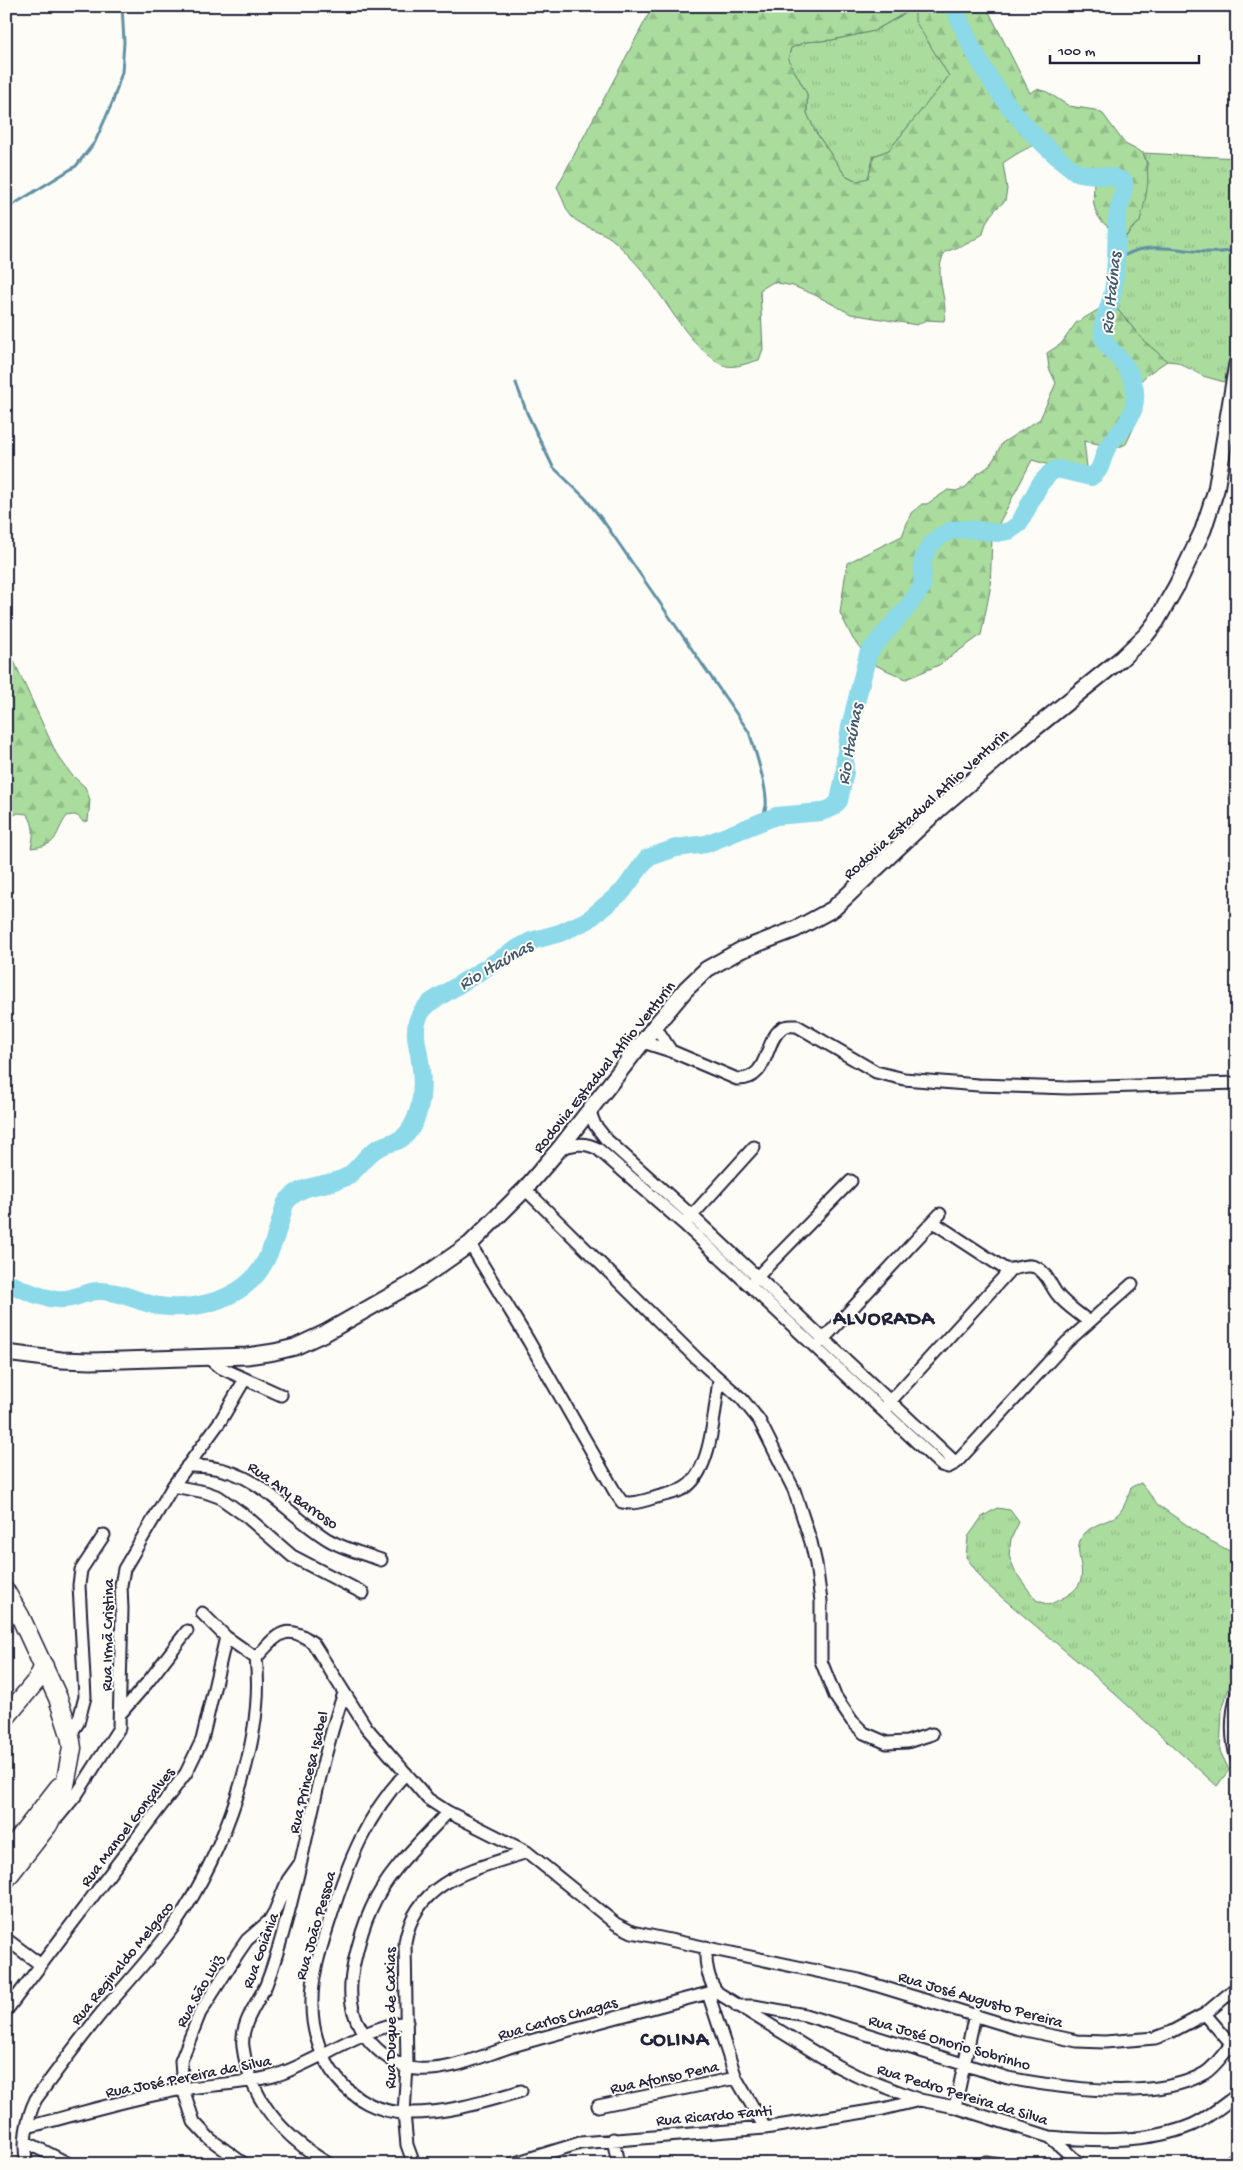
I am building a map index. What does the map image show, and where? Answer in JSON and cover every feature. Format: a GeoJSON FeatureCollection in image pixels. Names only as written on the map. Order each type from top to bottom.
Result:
{"type":"FeatureCollection","features":[{"type":"Feature","properties":{"kind":"main road","name":"Rodovia Estadual Atílio Venturin"},"geometry":{"type":"LineString","coordinates":[[9,1352],[61,1360],[91,1361],[247,1356],[274,1352],[295,1346],[328,1332],[420,1279],[470,1244],[525,1190],[655,1026],[686,989],[707,969],[724,958],[796,929],[833,909],[940,808],[1122,658],[1146,635],[1156,622],[1177,585],[1203,530],[1216,490],[1237,364]]}},
{"type":"Feature","properties":{"kind":"main road"},"geometry":{"type":"LineString","coordinates":[[6,1592],[44,1667],[70,1735],[72,1756],[63,1796],[42,1821],[6,1855]]}},
{"type":"Feature","properties":{"kind":"main road"},"geometry":{"type":"LineString","coordinates":[[23,1695],[34,1667],[29,1636]]}},
{"type":"Feature","properties":{"kind":"main road"},"geometry":{"type":"LineString","coordinates":[[6,1717],[37,1680],[44,1667]]}},
{"type":"Feature","properties":{"kind":"main road"},"geometry":{"type":"LineString","coordinates":[[6,1878],[42,1821]]}},
{"type":"Feature","properties":{"kind":"street"},"geometry":{"type":"LineString","coordinates":[[655,1026],[671,1050]]}},
{"type":"Feature","properties":{"kind":"street"},"geometry":{"type":"LineString","coordinates":[[643,1042],[671,1050],[737,1079],[745,1080],[758,1071],[781,1028],[797,1026],[876,1072],[904,1079],[978,1086],[1068,1088],[1237,1083]]}},
{"type":"Feature","properties":{"kind":"street"},"geometry":{"type":"LineString","coordinates":[[589,1110],[595,1125],[606,1139],[688,1220],[886,1406],[941,1466],[948,1467],[956,1463],[1058,1352],[1132,1284]]}},
{"type":"Feature","properties":{"kind":"street"},"geometry":{"type":"LineString","coordinates":[[560,1148],[576,1143],[598,1149],[688,1220]]}},
{"type":"Feature","properties":{"kind":"street"},"geometry":{"type":"LineString","coordinates":[[688,1220],[754,1147]]}},
{"type":"Feature","properties":{"kind":"street"},"geometry":{"type":"LineString","coordinates":[[752,1281],[851,1181]]}},
{"type":"Feature","properties":{"kind":"street"},"geometry":{"type":"LineString","coordinates":[[525,1190],[719,1380],[742,1399],[759,1420],[794,1490],[816,1564],[821,1601],[821,1661],[835,1696],[852,1721],[864,1733],[887,1743],[907,1742],[932,1734]]}},
{"type":"Feature","properties":{"kind":"street"},"geometry":{"type":"LineString","coordinates":[[819,1344],[936,1218],[1001,1267],[1010,1270],[1027,1266],[1037,1267],[1043,1272],[1058,1295],[1089,1322]]}},
{"type":"Feature","properties":{"kind":"street"},"geometry":{"type":"LineString","coordinates":[[470,1244],[622,1502],[634,1503],[676,1492],[694,1479],[707,1451],[719,1380]]}},
{"type":"Feature","properties":{"kind":"street"},"geometry":{"type":"LineString","coordinates":[[886,1406],[1010,1270]]}},
{"type":"Feature","properties":{"kind":"street"},"geometry":{"type":"LineString","coordinates":[[206,1356],[219,1367],[281,1394]]}},
{"type":"Feature","properties":{"kind":"street","name":"Rua Irmã Cristina"},"geometry":{"type":"LineString","coordinates":[[42,1821],[64,1810],[117,1734],[121,1713],[121,1585],[124,1569],[173,1486],[221,1420],[245,1379]]}},
{"type":"Feature","properties":{"kind":"street","name":"Rua Ary Barroso"},"geometry":{"type":"LineString","coordinates":[[187,1466],[204,1465],[235,1472],[271,1494],[288,1510],[324,1537],[381,1560]]}},
{"type":"Feature","properties":{"kind":"street"},"geometry":{"type":"LineString","coordinates":[[173,1486],[205,1492],[218,1497],[247,1517],[292,1556],[363,1593]]}},
{"type":"Feature","properties":{"kind":"street"},"geometry":{"type":"LineString","coordinates":[[70,1735],[78,1723],[85,1697],[79,1585],[82,1570],[104,1535]]}},
{"type":"Feature","properties":{"kind":"street"},"geometry":{"type":"LineString","coordinates":[[202,1613],[226,1636],[256,1658]]}},
{"type":"Feature","properties":{"kind":"street"},"geometry":{"type":"LineString","coordinates":[[121,1713],[187,1631]]}},
{"type":"Feature","properties":{"kind":"street","name":"Rua José Augusto Pereira"},"geometry":{"type":"LineString","coordinates":[[256,1658],[280,1634],[288,1631],[296,1632],[313,1643],[371,1733],[428,1799],[448,1812],[527,1852],[623,1929],[859,1980],[1016,2028],[1077,2041],[1105,2042],[1155,2038],[1205,2014],[1237,1988]]}},
{"type":"Feature","properties":{"kind":"street","name":"Rua Manoel Gonçalves"},"geometry":{"type":"LineString","coordinates":[[6,2011],[186,1773],[202,1740],[226,1636]]}},
{"type":"Feature","properties":{"kind":"street","name":"Rua Reginaldo Melgaco"},"geometry":{"type":"LineString","coordinates":[[26,2164],[27,2127],[36,2099],[96,2020],[161,1943],[189,1903],[206,1870],[230,1816],[251,1746],[257,1688],[256,1658]]}},
{"type":"Feature","properties":{"kind":"street","name":"Rua Princesa Isabel"},"geometry":{"type":"LineString","coordinates":[[303,1858],[316,1788],[330,1733],[344,1693]]}},
{"type":"Feature","properties":{"kind":"street"},"geometry":{"type":"LineString","coordinates":[[1237,1694],[1232,1711],[1231,1730],[1237,1759]]}},
{"type":"Feature","properties":{"kind":"street","name":"Rua João Pessoa"},"geometry":{"type":"LineString","coordinates":[[406,1773],[380,1803],[362,1834],[344,1874],[328,1927],[314,1977],[312,2004],[313,2027],[323,2055],[335,2078],[357,2098],[370,2105],[404,2113],[446,2111],[521,2091]]}},
{"type":"Feature","properties":{"kind":"street"},"geometry":{"type":"LineString","coordinates":[[407,2067],[380,2052],[365,2034],[352,2010],[350,1982],[361,1935],[371,1909],[381,1891],[401,1865],[448,1812]]}},
{"type":"Feature","properties":{"kind":"street","name":"Rua Duque de Caxias"},"geometry":{"type":"LineString","coordinates":[[414,2164],[407,2145],[404,2113],[407,2067],[405,1942],[413,1916],[436,1889],[455,1876],[527,1852]]}},
{"type":"Feature","properties":{"kind":"street","name":"Rua Goiânia"},"geometry":{"type":"LineString","coordinates":[[251,2080],[243,2047],[245,2027],[273,1967],[291,1910],[303,1858]]}},
{"type":"Feature","properties":{"kind":"street","name":"Rua São Luiz"},"geometry":{"type":"LineString","coordinates":[[244,2164],[200,2130],[190,2113],[183,2089],[182,2061],[200,2013],[247,1940],[269,1921],[288,1880],[303,1858]]}},
{"type":"Feature","properties":{"kind":"street"},"geometry":{"type":"LineString","coordinates":[[6,1939],[42,1965]]}},
{"type":"Feature","properties":{"kind":"street"},"geometry":{"type":"LineString","coordinates":[[706,1947],[706,1964],[712,1992],[736,2078],[764,2128]]}},
{"type":"Feature","properties":{"kind":"street","name":"Rua Pedro Pereira da Silva"},"geometry":{"type":"LineString","coordinates":[[712,1992],[837,2066],[874,2084],[920,2100],[955,2107],[1050,2137],[1080,2164]]}},
{"type":"Feature","properties":{"kind":"street","name":"Rua Carlos Chagas"},"geometry":{"type":"LineString","coordinates":[[407,2067],[427,2069],[463,2063],[521,2043],[712,1992]]}},
{"type":"Feature","properties":{"kind":"street","name":"Rua José Onorio Sobrinho"},"geometry":{"type":"LineString","coordinates":[[737,2006],[754,2006],[805,2016],[1008,2078],[1037,2084],[1106,2091],[1160,2087],[1195,2077],[1210,2069],[1234,2048]]}},
{"type":"Feature","properties":{"kind":"street"},"geometry":{"type":"LineString","coordinates":[[955,2107],[974,2014]]}},
{"type":"Feature","properties":{"kind":"street"},"geometry":{"type":"LineString","coordinates":[[1205,2014],[1234,2048]]}},
{"type":"Feature","properties":{"kind":"street","name":"Rua José Pereira da Silva"},"geometry":{"type":"LineString","coordinates":[[27,2127],[122,2102],[183,2089],[277,2075],[383,2026],[407,2022]]}},
{"type":"Feature","properties":{"kind":"street","name":"Rua Afonso Pena"},"geometry":{"type":"LineString","coordinates":[[598,2106],[736,2078]]}},
{"type":"Feature","properties":{"kind":"street"},"geometry":{"type":"LineString","coordinates":[[251,2080],[260,2101],[289,2136],[310,2153],[329,2164]]}},
{"type":"Feature","properties":{"kind":"street"},"geometry":{"type":"LineString","coordinates":[[1050,2137],[1100,2140],[1141,2137],[1174,2131],[1206,2118],[1237,2095]]}},
{"type":"Feature","properties":{"kind":"street","name":"Rua Ricardo Fanti"},"geometry":{"type":"LineString","coordinates":[[512,2164],[580,2143],[764,2128],[883,2109],[920,2100]]}},
{"type":"Feature","properties":{"kind":"street"},"geometry":{"type":"LineString","coordinates":[[612,2139],[618,2164]]}},
{"type":"Feature","properties":{"kind":"street"},"geometry":{"type":"LineString","coordinates":[[26,2142],[69,2164]]}},
{"type":"Feature","properties":{"kind":"street"},"geometry":{"type":"LineString","coordinates":[[1226,2164],[1237,2157]]}},
{"type":"Feature","properties":{"kind":"street"},"geometry":{"type":"LineString","coordinates":[[986,2162],[998,2164]]}},
{"type":"Feature","properties":{"kind":"green space"},"geometry":{"type":"Polygon","coordinates":[[[653,6],[986,6],[1030,93],[1037,89],[1047,92],[1069,106],[1095,110],[1103,114],[1125,144],[1143,153],[1148,179],[1140,222],[1126,236],[1110,228],[1098,216],[1094,205],[1092,170],[1062,159],[1049,145],[1039,144],[1032,146],[1003,163],[1007,189],[1005,201],[991,215],[983,234],[969,243],[945,252],[940,269],[945,312],[944,321],[926,320],[917,325],[851,314],[815,295],[793,286],[773,282],[760,290],[763,349],[759,360],[733,366],[719,363],[695,342],[645,273],[612,239],[572,217],[557,187],[653,6]],[[915,7],[874,31],[832,40],[805,42],[791,48],[788,59],[807,94],[807,113],[815,131],[845,175],[857,181],[868,178],[874,156],[889,150],[949,76],[915,21],[915,7]]]}},
{"type":"Feature","properties":{"kind":"green space"},"geometry":{"type":"Polygon","coordinates":[[[916,7],[916,21],[949,76],[889,150],[874,156],[868,179],[857,181],[845,175],[815,131],[807,113],[807,94],[788,59],[791,48],[805,42],[832,40],[874,31],[916,7]]]}},
{"type":"Feature","properties":{"kind":"green space"},"geometry":{"type":"Polygon","coordinates":[[[1143,153],[1237,158],[1237,336],[1224,382],[1203,376],[1177,362],[1167,361],[1144,341],[1111,302],[1114,269],[1120,248],[1125,238],[1140,222],[1148,165],[1143,153]]]}},
{"type":"Feature","properties":{"kind":"green space"},"geometry":{"type":"Polygon","coordinates":[[[1111,302],[1144,341],[1167,361],[1146,375],[1139,386],[1137,392],[1138,400],[1142,410],[1126,444],[1117,448],[1084,441],[1088,476],[1032,460],[992,537],[990,590],[981,635],[939,665],[906,679],[873,664],[853,639],[840,613],[847,563],[902,536],[911,513],[922,504],[927,504],[948,490],[956,491],[966,487],[976,475],[988,467],[1002,443],[1040,419],[1056,383],[1049,368],[1047,353],[1061,344],[1076,323],[1111,302]]]}},
{"type":"Feature","properties":{"kind":"green space"},"geometry":{"type":"Polygon","coordinates":[[[6,650],[13,659],[56,753],[71,774],[85,787],[90,800],[88,821],[83,822],[75,815],[67,816],[52,842],[41,847],[31,848],[33,830],[27,814],[18,813],[6,819],[6,799],[10,790],[6,783],[6,650]]]}},
{"type":"Feature","properties":{"kind":"green space"},"geometry":{"type":"Polygon","coordinates":[[[1141,1483],[1158,1505],[1207,1539],[1237,1555],[1237,1662],[1222,1710],[1220,1751],[1229,1770],[1217,1786],[1095,1676],[986,1584],[966,1557],[968,1537],[982,1517],[997,1508],[1010,1510],[1019,1522],[1011,1539],[1009,1556],[1016,1573],[1036,1600],[1049,1605],[1069,1595],[1081,1580],[1079,1547],[1080,1540],[1084,1534],[1092,1527],[1117,1515],[1124,1505],[1131,1487],[1141,1483]]]}},
{"type":"Feature","properties":{"kind":"waterway"},"geometry":{"type":"LineString","coordinates":[[6,209],[76,166],[95,142],[113,101],[122,72],[124,42],[122,6]]}},
{"type":"Feature","properties":{"kind":"waterway","name":"Rio Itaúnas"},"geometry":{"type":"LineString","coordinates":[[6,1282],[46,1298],[71,1298],[97,1291],[123,1295],[159,1306],[172,1307],[185,1307],[212,1302],[237,1291],[248,1283],[262,1267],[274,1241],[285,1204],[291,1197],[305,1189],[346,1177],[375,1150],[404,1137],[411,1128],[418,1111],[421,1092],[421,1072],[416,1028],[418,1018],[431,1002],[531,941],[560,933],[588,920],[623,891],[647,858],[676,848],[706,844],[776,816],[821,812],[832,808],[839,801],[845,772],[845,757],[850,727],[868,654],[922,587],[923,559],[930,545],[940,536],[953,530],[968,529],[998,533],[1009,531],[1019,524],[1040,484],[1050,473],[1057,469],[1091,477],[1098,470],[1106,449],[1131,415],[1135,397],[1135,389],[1129,372],[1106,344],[1103,335],[1103,324],[1112,296],[1114,282],[1117,219],[1124,182],[1113,177],[1076,172],[1036,137],[1003,98],[989,77],[964,31],[954,6]]}},
{"type":"Feature","properties":{"kind":"waterway"},"geometry":{"type":"LineString","coordinates":[[1115,262],[1129,253],[1144,249],[1160,248],[1207,252],[1237,249]]}},
{"type":"Feature","properties":{"kind":"waterway"},"geometry":{"type":"LineString","coordinates":[[516,383],[527,413],[553,467],[585,498],[604,522],[749,732],[765,789],[766,806],[761,821]]}},
{"type":"Feature","properties":{"kind":"district","name":"ALVORADA"},"geometry":{"type":"Point","coordinates":[884,1317]}},
{"type":"Feature","properties":{"kind":"district","name":"COLINA"},"geometry":{"type":"Point","coordinates":[675,2038]}}]}
